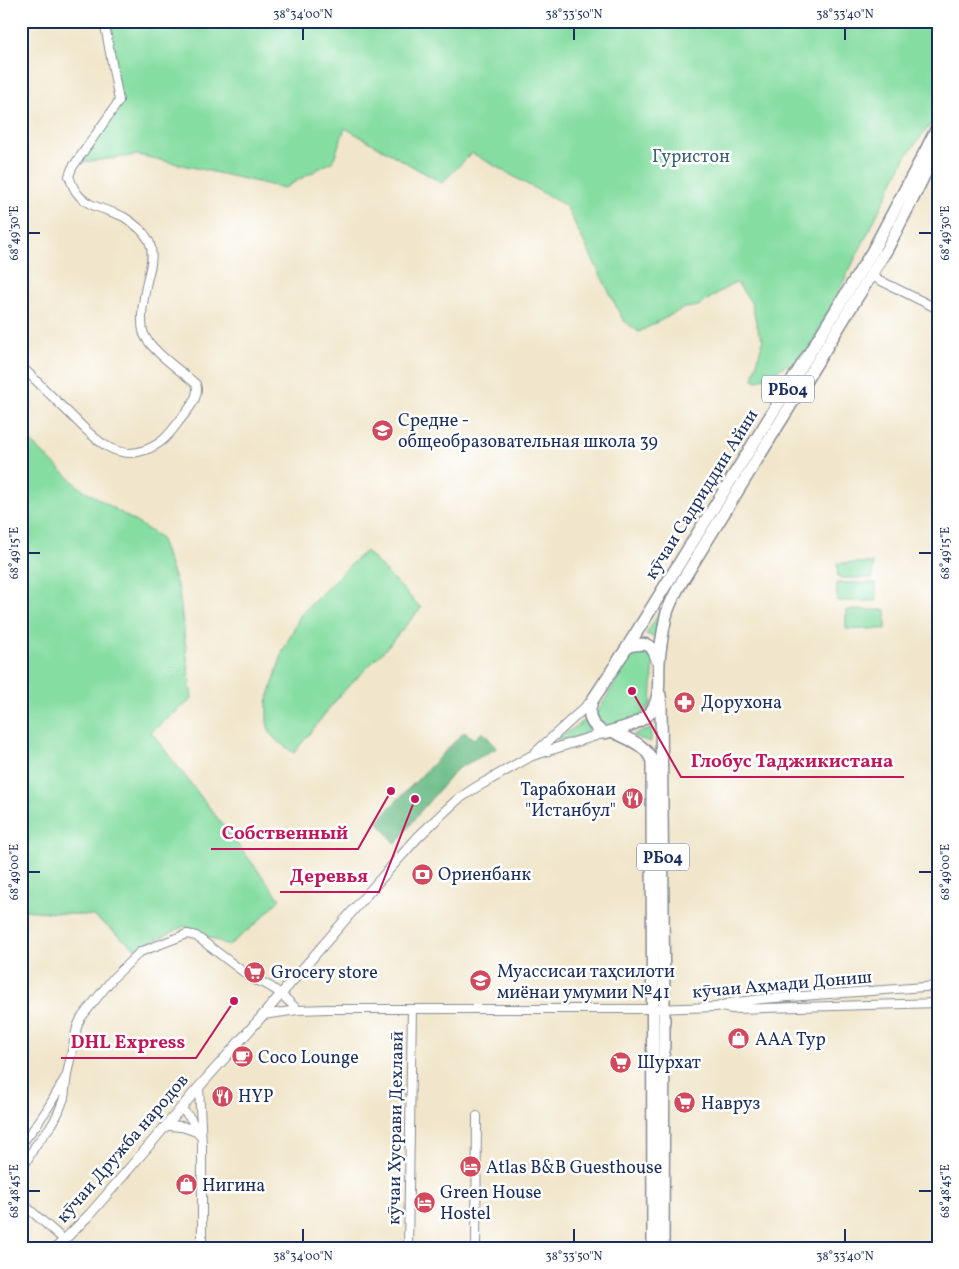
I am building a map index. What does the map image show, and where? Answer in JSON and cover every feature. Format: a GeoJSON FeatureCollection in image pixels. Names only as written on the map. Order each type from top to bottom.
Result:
{"type":"FeatureCollection","features":[{"type":"Feature","properties":{"kind":"highway","name":"кӯчаи Садриддин Айни"},"geometry":{"type":"LineString","coordinates":[[628,646],[872,252],[938,126]]}},
{"type":"Feature","properties":{"kind":"highway","name":"кӯчаи Садриддин Айни"},"geometry":{"type":"LineString","coordinates":[[659,664],[663,629],[673,600],[698,555],[887,249],[938,147]]}},
{"type":"Feature","properties":{"kind":"highway"},"geometry":{"type":"LineString","coordinates":[[628,646],[645,644],[649,646],[659,664]]}},
{"type":"Feature","properties":{"kind":"highway","name":"РБ04"},"geometry":{"type":"LineString","coordinates":[[628,646],[592,701],[590,709],[591,721],[598,730],[608,732],[643,747],[652,762],[663,1248]]}},
{"type":"Feature","properties":{"kind":"highway","name":"РБ04"},"geometry":{"type":"LineString","coordinates":[[654,1248],[661,706],[659,664]]}},
{"type":"Feature","properties":{"kind":"highway","name":"РБ04"},"geometry":{"type":"LineString","coordinates":[[608,732],[636,722],[649,714],[655,705],[659,686]]}},
{"type":"Feature","properties":{"kind":"main road"},"geometry":{"type":"LineString","coordinates":[[531,756],[592,701]]}},
{"type":"Feature","properties":{"kind":"main road"},"geometry":{"type":"LineString","coordinates":[[531,756],[608,732]]}},
{"type":"Feature","properties":{"kind":"main road","name":"кӯчаи Дружба народов"},"geometry":{"type":"LineString","coordinates":[[56,1248],[110,1192],[198,1087],[418,838],[457,800],[531,756]]}},
{"type":"Feature","properties":{"kind":"main road"},"geometry":{"type":"LineString","coordinates":[[166,1125],[184,1127],[198,1132]]}},
{"type":"Feature","properties":{"kind":"street"},"geometry":{"type":"LineString","coordinates":[[933,21],[938,31]]}},
{"type":"Feature","properties":{"kind":"street"},"geometry":{"type":"LineString","coordinates":[[21,366],[91,434],[109,448],[128,454],[139,453],[160,444],[167,438],[190,407],[197,391],[196,384],[151,346],[145,339],[142,330],[144,302],[152,254],[150,243],[137,226],[123,217],[84,200],[72,185],[69,176],[72,168],[119,101],[106,31]]}},
{"type":"Feature","properties":{"kind":"street"},"geometry":{"type":"LineString","coordinates":[[870,276],[938,308]]}},
{"type":"Feature","properties":{"kind":"street"},"geometry":{"type":"LineString","coordinates":[[21,1171],[35,1146],[53,1123],[64,1098],[78,1022],[113,978],[140,952],[187,934],[196,936],[254,980],[262,982],[281,994],[298,1010]]}},
{"type":"Feature","properties":{"kind":"street","name":"кӯчаи Аҳмади Дониш"},"geometry":{"type":"LineString","coordinates":[[263,1015],[298,1010],[658,1009],[716,1007],[729,1003],[762,999],[938,986]]}},
{"type":"Feature","properties":{"kind":"street"},"geometry":{"type":"LineString","coordinates":[[716,1007],[732,1009],[938,1003]]}},
{"type":"Feature","properties":{"kind":"street","name":"кӯчаи Хусрави Дехлавӣ"},"geometry":{"type":"LineString","coordinates":[[408,1248],[412,1009]]}},
{"type":"Feature","properties":{"kind":"street"},"geometry":{"type":"LineString","coordinates":[[21,1142],[23,1142],[44,1115],[67,1074]]}},
{"type":"Feature","properties":{"kind":"street"},"geometry":{"type":"LineString","coordinates":[[198,1087],[202,1145],[202,1248]]}},
{"type":"Feature","properties":{"kind":"street"},"geometry":{"type":"LineString","coordinates":[[181,1108],[191,1119],[202,1145]]}},
{"type":"Feature","properties":{"kind":"street"},"geometry":{"type":"LineString","coordinates":[[476,1248],[477,1116]]}},
{"type":"Feature","properties":{"kind":"street"},"geometry":{"type":"LineString","coordinates":[[21,1202],[64,1240]]}},
{"type":"Feature","properties":{"kind":"green space","name":"Гуристон"},"geometry":{"type":"Polygon","coordinates":[[[104,21],[934,21],[938,25],[938,115],[906,156],[798,372],[786,365],[758,381],[753,379],[763,339],[759,333],[751,302],[737,283],[732,284],[698,306],[684,308],[639,332],[623,320],[566,206],[472,153],[442,183],[345,128],[333,161],[284,188],[138,155],[77,163],[118,98],[104,21]]]}},
{"type":"Feature","properties":{"kind":"green space"},"geometry":{"type":"Polygon","coordinates":[[[21,433],[78,486],[160,537],[179,591],[192,699],[151,732],[280,899],[257,923],[228,946],[185,926],[136,949],[94,916],[21,911],[21,433]]]}},
{"type":"Feature","properties":{"kind":"green space"},"geometry":{"type":"Polygon","coordinates":[[[366,551],[421,608],[381,654],[340,695],[294,753],[276,740],[270,733],[267,723],[267,702],[283,651],[301,614],[366,551]]]}},
{"type":"Feature","properties":{"kind":"green space"},"geometry":{"type":"Polygon","coordinates":[[[837,563],[873,563],[873,578],[838,578],[837,563]]]}},
{"type":"Feature","properties":{"kind":"green space"},"geometry":{"type":"Polygon","coordinates":[[[837,583],[876,583],[876,601],[837,601],[837,583]]]}},
{"type":"Feature","properties":{"kind":"green space"},"geometry":{"type":"Polygon","coordinates":[[[662,609],[665,610],[658,639],[646,634],[662,609]]]}},
{"type":"Feature","properties":{"kind":"green space"},"geometry":{"type":"Polygon","coordinates":[[[846,610],[886,610],[886,629],[846,629],[846,610]]]}},
{"type":"Feature","properties":{"kind":"green space"},"geometry":{"type":"Polygon","coordinates":[[[634,651],[642,651],[654,656],[651,704],[640,717],[607,728],[596,719],[597,713],[634,651]]]}},
{"type":"Feature","properties":{"kind":"green space"},"geometry":{"type":"Polygon","coordinates":[[[586,720],[591,733],[558,741],[557,739],[586,720]]]}},
{"type":"Feature","properties":{"kind":"green space"},"geometry":{"type":"Polygon","coordinates":[[[651,729],[651,742],[634,737],[634,734],[651,729]]]}},
{"type":"Feature","properties":{"kind":"green space"},"geometry":{"type":"Polygon","coordinates":[[[464,732],[474,739],[483,732],[497,748],[457,769],[419,813],[396,844],[377,821],[464,732]]]}},
{"type":"Feature","properties":{"kind":"place","name":"Средне - общеобразовательная школа 39"},"geometry":{"type":"Point","coordinates":[382,430]}},
{"type":"Feature","properties":{"kind":"place","name":"Глобус Таджикистана"},"geometry":{"type":"Point","coordinates":[632,691]}},
{"type":"Feature","properties":{"kind":"place","name":"Дорухона"},"geometry":{"type":"Point","coordinates":[685,702]}},
{"type":"Feature","properties":{"kind":"place","name":"Собственный"},"geometry":{"type":"Point","coordinates":[391,791]}},
{"type":"Feature","properties":{"kind":"place","name":"Деревья"},"geometry":{"type":"Point","coordinates":[415,799]}},
{"type":"Feature","properties":{"kind":"place","name":"Тарабхонаи \"Истанбул\""},"geometry":{"type":"Point","coordinates":[632,799]}},
{"type":"Feature","properties":{"kind":"place","name":"Ориенбанк"},"geometry":{"type":"Point","coordinates":[422,874]}},
{"type":"Feature","properties":{"kind":"place","name":"Grocery store"},"geometry":{"type":"Point","coordinates":[255,972]}},
{"type":"Feature","properties":{"kind":"place","name":"Муассисаи таҳсилоти миёнаи умумии №41"},"geometry":{"type":"Point","coordinates":[481,981]}},
{"type":"Feature","properties":{"kind":"place","name":"DHL Express"},"geometry":{"type":"Point","coordinates":[234,1001]}},
{"type":"Feature","properties":{"kind":"place","name":"ААА Тур"},"geometry":{"type":"Point","coordinates":[739,1039]}},
{"type":"Feature","properties":{"kind":"place","name":"Coco Lounge"},"geometry":{"type":"Point","coordinates":[242,1057]}},
{"type":"Feature","properties":{"kind":"place","name":"Шурхат"},"geometry":{"type":"Point","coordinates":[621,1062]}},
{"type":"Feature","properties":{"kind":"place","name":"HYP"},"geometry":{"type":"Point","coordinates":[222,1096]}},
{"type":"Feature","properties":{"kind":"place","name":"Навруз"},"geometry":{"type":"Point","coordinates":[685,1103]}},
{"type":"Feature","properties":{"kind":"place","name":"Atlas B&B Guesthouse"},"geometry":{"type":"Point","coordinates":[470,1167]}},
{"type":"Feature","properties":{"kind":"place","name":"Нигина"},"geometry":{"type":"Point","coordinates":[186,1185]}},
{"type":"Feature","properties":{"kind":"place","name":"Green House Hostel"},"geometry":{"type":"Point","coordinates":[424,1202]}}]}
